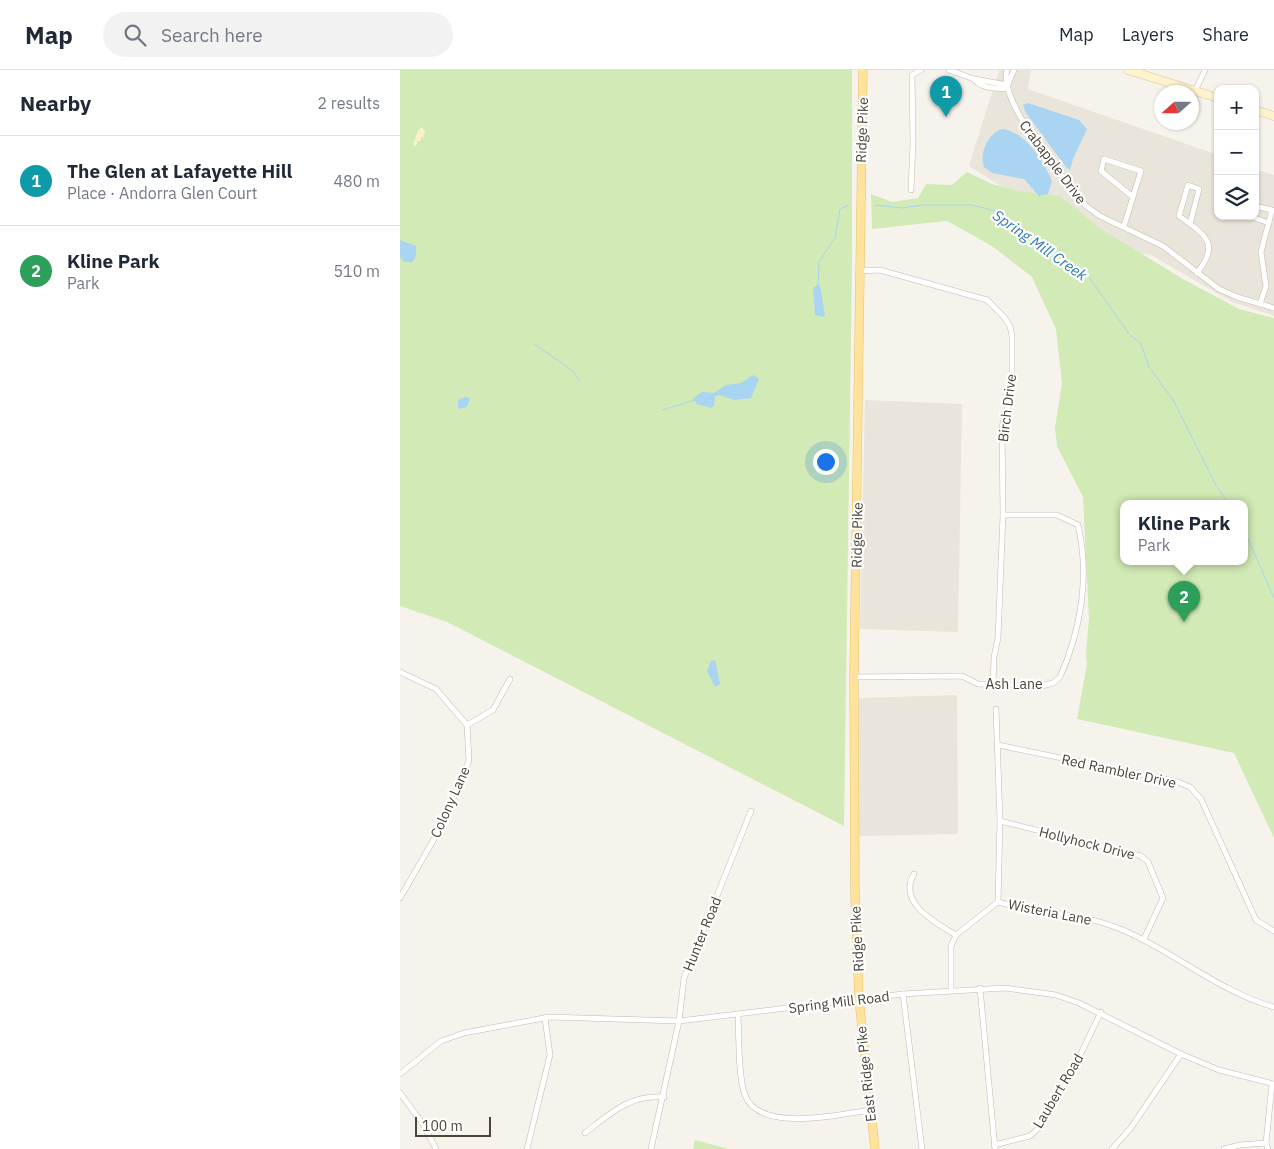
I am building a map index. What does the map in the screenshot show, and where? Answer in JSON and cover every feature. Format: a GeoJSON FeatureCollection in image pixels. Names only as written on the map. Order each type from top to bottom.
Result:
{"type":"FeatureCollection","features":[{"type":"Feature","properties":{"kind":"main road","name":"Ridge Pike"},"geometry":{"type":"LineString","coordinates":[[859,999],[855,902],[854,677],[863,70]]}},
{"type":"Feature","properties":{"kind":"main road"},"geometry":{"type":"LineString","coordinates":[[1128,70],[1176,85]]}},
{"type":"Feature","properties":{"kind":"main road"},"geometry":{"type":"LineString","coordinates":[[1199,92],[1214,97]]}},
{"type":"Feature","properties":{"kind":"main road"},"geometry":{"type":"LineString","coordinates":[[1259,111],[1274,116]]}},
{"type":"Feature","properties":{"kind":"main road","name":"East Ridge Pike"},"geometry":{"type":"LineString","coordinates":[[859,999],[875,1149]]}},
{"type":"Feature","properties":{"kind":"street"},"geometry":{"type":"LineString","coordinates":[[911,190],[913,143],[912,76],[922,70]]}},
{"type":"Feature","properties":{"kind":"street"},"geometry":{"type":"LineString","coordinates":[[949,70],[988,84],[1008,87],[1014,70]]}},
{"type":"Feature","properties":{"kind":"street","name":"Crabapple Drive"},"geometry":{"type":"LineString","coordinates":[[1007,70],[1008,87],[1018,115],[1086,206],[1100,216],[1163,246],[1219,289],[1274,308]]}},
{"type":"Feature","properties":{"kind":"street"},"geometry":{"type":"LineString","coordinates":[[1198,85],[1205,70]]}},
{"type":"Feature","properties":{"kind":"street"},"geometry":{"type":"LineString","coordinates":[[1124,226],[1133,197],[1141,171],[1104,159],[1101,171],[1133,197]]}},
{"type":"Feature","properties":{"kind":"street"},"geometry":{"type":"LineString","coordinates":[[1190,224],[1199,189],[1188,185],[1179,216],[1207,241],[1210,249],[1208,259],[1196,273]]}},
{"type":"Feature","properties":{"kind":"street"},"geometry":{"type":"LineString","coordinates":[[1259,207],[1272,210],[1261,252],[1266,286],[1260,304]]}},
{"type":"Feature","properties":{"kind":"street"},"geometry":{"type":"LineString","coordinates":[[1259,220],[1269,223]]}},
{"type":"Feature","properties":{"kind":"street","name":"Birch Drive"},"geometry":{"type":"LineString","coordinates":[[860,271],[880,270],[987,300],[1004,316],[1010,326],[1012,336],[1012,393],[1002,427],[1003,515],[998,638],[994,657],[993,685]]}},
{"type":"Feature","properties":{"kind":"street","name":"Ash Lane"},"geometry":{"type":"LineString","coordinates":[[854,677],[962,676],[978,684],[1042,686],[1053,683],[1060,678],[1080,624],[1082,542],[1078,525],[1057,516],[1003,515]]}},
{"type":"Feature","properties":{"kind":"street"},"geometry":{"type":"LineString","coordinates":[[400,672],[436,690],[467,725],[493,710],[510,679]]}},
{"type":"Feature","properties":{"kind":"street","name":"Wisteria Lane"},"geometry":{"type":"LineString","coordinates":[[996,709],[1000,821],[998,902],[1098,921],[1144,940],[1249,999],[1274,1007]]}},
{"type":"Feature","properties":{"kind":"street","name":"Colony Lane"},"geometry":{"type":"LineString","coordinates":[[400,898],[403,887],[441,828],[465,774],[469,761],[467,725]]}},
{"type":"Feature","properties":{"kind":"street","name":"Red Rambler Drive"},"geometry":{"type":"LineString","coordinates":[[998,745],[1178,782],[1190,787],[1201,798],[1256,920],[1274,931]]}},
{"type":"Feature","properties":{"kind":"street","name":"Hunter Road"},"geometry":{"type":"LineString","coordinates":[[651,1149],[664,1097],[679,1021],[684,978],[751,811]]}},
{"type":"Feature","properties":{"kind":"street","name":"Hollyhock Drive"},"geometry":{"type":"LineString","coordinates":[[1000,821],[1141,856],[1148,862],[1163,898],[1144,940]]}},
{"type":"Feature","properties":{"kind":"street"},"geometry":{"type":"LineString","coordinates":[[914,874],[910,880],[911,894],[921,912],[956,935]]}},
{"type":"Feature","properties":{"kind":"street"},"geometry":{"type":"LineString","coordinates":[[951,990],[951,946],[956,935],[998,902]]}},
{"type":"Feature","properties":{"kind":"street"},"geometry":{"type":"LineString","coordinates":[[980,988],[995,1147]]}},
{"type":"Feature","properties":{"kind":"street","name":"Spring Mill Road"},"geometry":{"type":"LineString","coordinates":[[400,1074],[441,1041],[464,1033],[545,1018],[574,1016],[679,1021],[903,994],[980,988],[1006,988],[1056,995],[1101,1012],[1181,1054],[1219,1070],[1273,1084]]}},
{"type":"Feature","properties":{"kind":"street"},"geometry":{"type":"LineString","coordinates":[[903,994],[922,1149]]}},
{"type":"Feature","properties":{"kind":"street","name":"Laubert Road"},"geometry":{"type":"LineString","coordinates":[[995,1147],[1030,1136],[1041,1126],[1071,1074],[1101,1012]]}},
{"type":"Feature","properties":{"kind":"street"},"geometry":{"type":"LineString","coordinates":[[738,1015],[742,1083],[745,1096],[758,1111],[777,1119],[835,1116],[870,1110]]}},
{"type":"Feature","properties":{"kind":"street"},"geometry":{"type":"LineString","coordinates":[[527,1149],[550,1055],[545,1018]]}},
{"type":"Feature","properties":{"kind":"street"},"geometry":{"type":"LineString","coordinates":[[1112,1149],[1130,1129],[1181,1054]]}},
{"type":"Feature","properties":{"kind":"street"},"geometry":{"type":"LineString","coordinates":[[1268,1149],[1266,1143],[1273,1084]]}},
{"type":"Feature","properties":{"kind":"street"},"geometry":{"type":"LineString","coordinates":[[400,1093],[423,1124],[436,1149]]}},
{"type":"Feature","properties":{"kind":"street"},"geometry":{"type":"LineString","coordinates":[[585,1133],[626,1102],[651,1096],[664,1097]]}},
{"type":"Feature","properties":{"kind":"street"},"geometry":{"type":"LineString","coordinates":[[1224,1149],[1240,1145],[1266,1143]]}},
{"type":"Feature","properties":{"kind":"shaded area"},"geometry":{"type":"Polygon","coordinates":[[[999,70],[1031,70],[1028,89],[1214,154],[1214,220],[1259,220],[1259,170],[1274,175],[1274,316],[1232,302],[1151,255],[1096,246],[969,166],[999,70]]]}},
{"type":"Feature","properties":{"kind":"shaded area"},"geometry":{"type":"Polygon","coordinates":[[[865,400],[962,404],[958,632],[860,629],[865,400]]]}},
{"type":"Feature","properties":{"kind":"shaded area"},"geometry":{"type":"Polygon","coordinates":[[[957,695],[958,834],[859,836],[859,698],[957,695]]]}},
{"type":"Feature","properties":{"kind":"green space"},"geometry":{"type":"Polygon","coordinates":[[[400,70],[852,70],[852,265],[844,826],[447,622],[400,606],[400,70]]]}},
{"type":"Feature","properties":{"kind":"green space"},"geometry":{"type":"Polygon","coordinates":[[[967,172],[992,184],[1018,191],[1060,196],[1101,229],[1183,279],[1239,309],[1274,318],[1274,838],[1234,753],[1077,719],[1087,664],[1089,618],[1083,497],[1057,446],[1055,428],[1062,383],[1056,329],[1032,277],[992,246],[947,221],[872,229],[871,194],[892,202],[918,198],[926,184],[952,185],[967,172]]]}},
{"type":"Feature","properties":{"kind":"green space"},"geometry":{"type":"Polygon","coordinates":[[[695,1140],[729,1149],[693,1149],[695,1140]]]}},
{"type":"Feature","properties":{"kind":"sand"},"geometry":{"type":"Polygon","coordinates":[[[422,127],[425,131],[423,138],[421,137],[421,141],[418,141],[416,146],[413,145],[418,130],[422,127]]]}},
{"type":"Feature","properties":{"kind":"water"},"geometry":{"type":"Polygon","coordinates":[[[1028,103],[1079,120],[1087,129],[1070,170],[1026,113],[1023,105],[1028,103]]]}},
{"type":"Feature","properties":{"kind":"water"},"geometry":{"type":"Polygon","coordinates":[[[1002,129],[1018,135],[1039,156],[1052,181],[1048,194],[1039,196],[1024,179],[992,173],[984,167],[983,156],[986,145],[997,131],[1002,129]]]}},
{"type":"Feature","properties":{"kind":"water"},"geometry":{"type":"Polygon","coordinates":[[[400,240],[416,246],[416,256],[412,262],[404,262],[400,257],[400,240]]]}},
{"type":"Feature","properties":{"kind":"water"},"geometry":{"type":"Polygon","coordinates":[[[817,285],[820,286],[825,315],[823,317],[815,315],[813,288],[817,285]]]}},
{"type":"Feature","properties":{"kind":"water"},"geometry":{"type":"Polygon","coordinates":[[[753,375],[759,379],[751,398],[735,400],[719,395],[715,396],[714,406],[711,408],[697,404],[693,398],[702,392],[714,393],[726,385],[741,383],[753,375]]]}},
{"type":"Feature","properties":{"kind":"water"},"geometry":{"type":"Polygon","coordinates":[[[465,397],[470,398],[467,407],[458,409],[458,400],[465,397]]]}},
{"type":"Feature","properties":{"kind":"water"},"geometry":{"type":"Polygon","coordinates":[[[715,660],[720,684],[715,687],[707,671],[711,661],[715,660]]]}},
{"type":"Feature","properties":{"kind":"waterway","name":"Spring Mill Creek"},"geometry":{"type":"LineString","coordinates":[[818,287],[819,262],[835,238],[840,209],[849,205]]}},
{"type":"Feature","properties":{"kind":"waterway","name":"Spring Mill Creek"},"geometry":{"type":"LineString","coordinates":[[875,205],[902,208],[924,205],[972,205],[995,211],[1089,277],[1129,334],[1141,344],[1149,367],[1173,400],[1216,485],[1226,500]]}},
{"type":"Feature","properties":{"kind":"waterway","name":"Spring Mill Creek"},"geometry":{"type":"LineString","coordinates":[[534,344],[573,371],[580,382]]}},
{"type":"Feature","properties":{"kind":"waterway","name":"Spring Mill Creek"},"geometry":{"type":"LineString","coordinates":[[662,410],[695,400]]}},
{"type":"Feature","properties":{"kind":"waterway","name":"Spring Mill Creek"},"geometry":{"type":"LineString","coordinates":[[1248,539],[1274,598]]}},
{"type":"Feature","properties":{"kind":"place","name":"The Glen at Lafayette Hill"},"geometry":{"type":"Point","coordinates":[946,117]}},
{"type":"Feature","properties":{"kind":"place","name":"Kline Park"},"geometry":{"type":"Point","coordinates":[1184,622]}}]}
